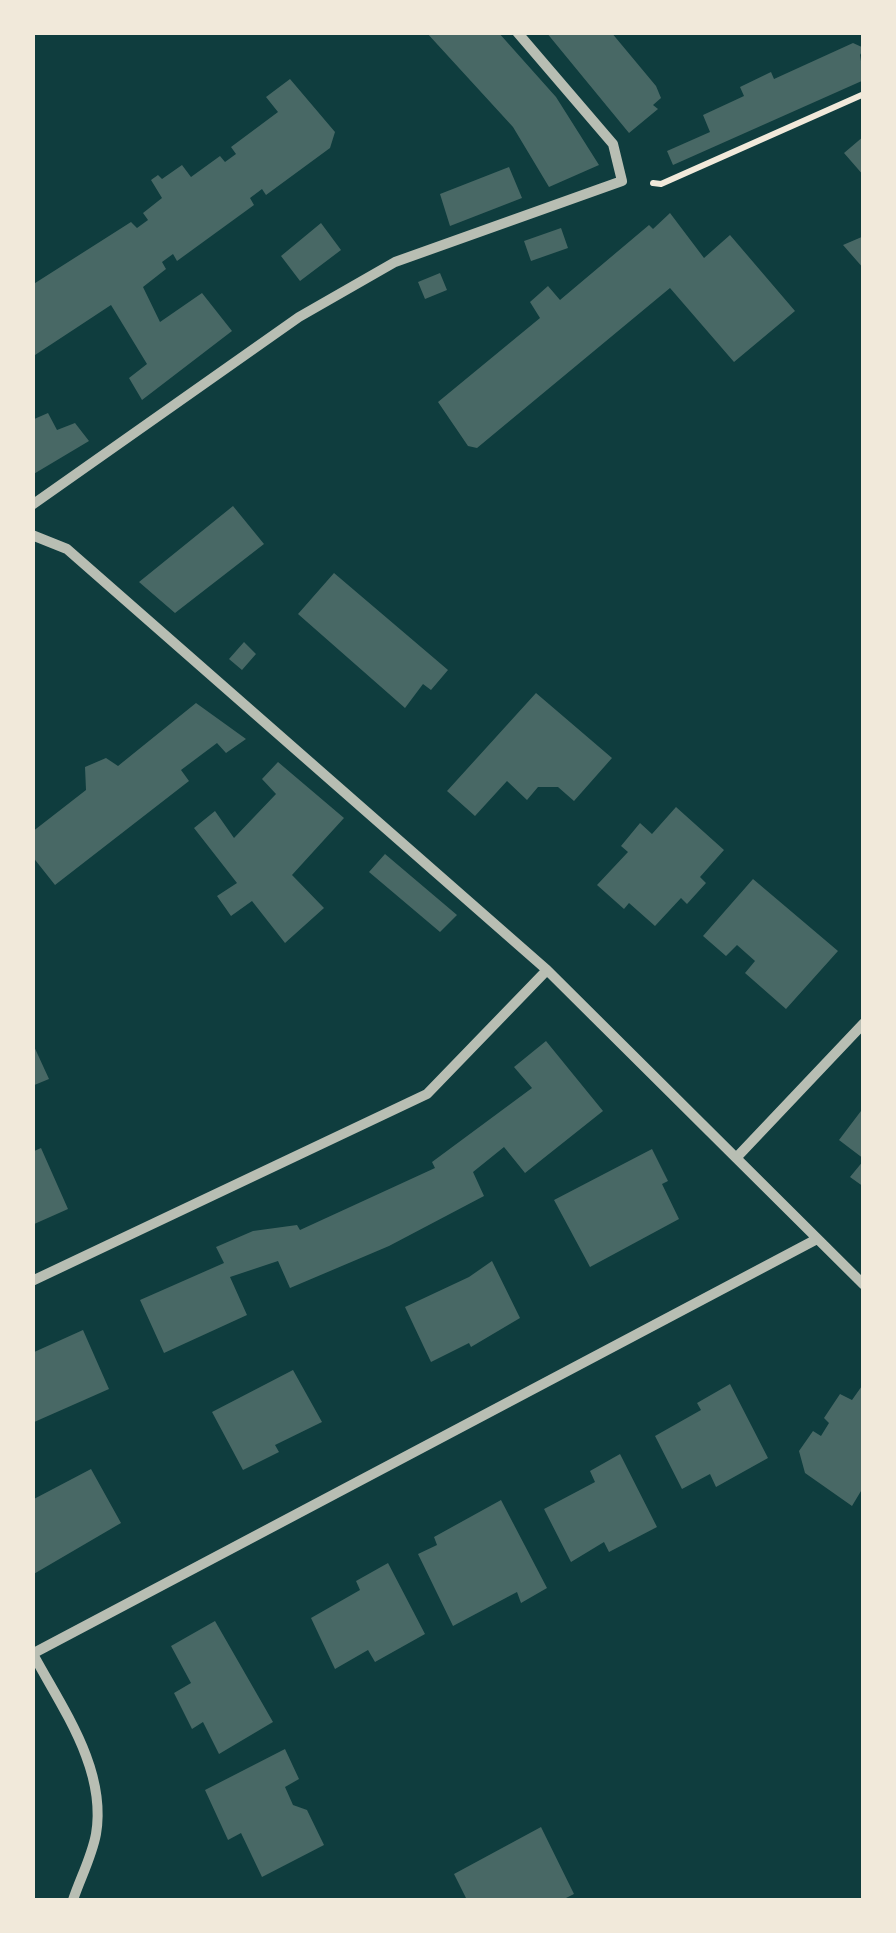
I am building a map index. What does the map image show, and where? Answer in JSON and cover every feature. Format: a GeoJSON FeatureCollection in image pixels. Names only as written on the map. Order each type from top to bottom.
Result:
{"type":"FeatureCollection","features":[{"type":"Feature","properties":{"kind":"street"},"geometry":{"type":"LineString","coordinates":[[32,504],[299,317],[396,262],[622,181],[613,144],[517,32]]}},
{"type":"Feature","properties":{"kind":"street"},"geometry":{"type":"LineString","coordinates":[[32,535],[67,549],[547,970],[864,1286]]}},
{"type":"Feature","properties":{"kind":"street"},"geometry":{"type":"LineString","coordinates":[[32,1282],[426,1094],[547,970]]}},
{"type":"Feature","properties":{"kind":"street"},"geometry":{"type":"LineString","coordinates":[[737,1157],[864,1023]]}},
{"type":"Feature","properties":{"kind":"street"},"geometry":{"type":"LineString","coordinates":[[73,1900],[96,1834],[97,1796],[87,1756],[33,1654],[818,1239]]}},
{"type":"Feature","properties":{"kind":"path"},"geometry":{"type":"LineString","coordinates":[[622,181],[661,184],[864,94]]}},
{"type":"Feature","properties":{"kind":"building"},"geometry":{"type":"Polygon","coordinates":[[[426,32],[498,32],[556,97],[599,165],[549,187],[513,127],[426,32]]]}},
{"type":"Feature","properties":{"kind":"building"},"geometry":{"type":"Polygon","coordinates":[[[546,32],[611,32],[656,86],[661,98],[653,105],[658,109],[629,133],[546,32]]]}},
{"type":"Feature","properties":{"kind":"building"},"geometry":{"type":"Polygon","coordinates":[[[853,43],[864,48],[860,55],[864,80],[673,165],[667,151],[710,132],[703,115],[744,96],[740,87],[771,72],[774,79],[853,43]]]}},
{"type":"Feature","properties":{"kind":"building"},"geometry":{"type":"Polygon","coordinates":[[[290,79],[335,132],[330,148],[266,195],[262,189],[250,198],[254,205],[177,261],[173,254],[162,262],[166,269],[143,287],[160,322],[202,293],[232,331],[142,400],[129,378],[147,364],[111,305],[32,357],[32,285],[131,222],[137,228],[148,220],[143,213],[162,198],[151,180],[158,175],[162,179],[182,165],[191,177],[220,156],[225,162],[236,154],[231,147],[278,112],[266,97],[290,79]]]}},
{"type":"Feature","properties":{"kind":"building"},"geometry":{"type":"Polygon","coordinates":[[[864,136],[864,176],[844,153],[864,136]]]}},
{"type":"Feature","properties":{"kind":"building"},"geometry":{"type":"Polygon","coordinates":[[[509,167],[522,198],[450,226],[440,194],[509,167]]]}},
{"type":"Feature","properties":{"kind":"building"},"geometry":{"type":"Polygon","coordinates":[[[670,213],[704,258],[730,235],[795,311],[734,362],[670,288],[477,448],[468,446],[438,402],[540,318],[530,302],[548,286],[560,300],[649,225],[653,229],[670,213]]]}},
{"type":"Feature","properties":{"kind":"building"},"geometry":{"type":"Polygon","coordinates":[[[321,223],[341,250],[300,281],[281,256],[321,223]]]}},
{"type":"Feature","properties":{"kind":"building"},"geometry":{"type":"Polygon","coordinates":[[[561,228],[568,248],[531,261],[524,241],[561,228]]]}},
{"type":"Feature","properties":{"kind":"building"},"geometry":{"type":"Polygon","coordinates":[[[864,236],[864,269],[843,245],[864,236]]]}},
{"type":"Feature","properties":{"kind":"building"},"geometry":{"type":"Polygon","coordinates":[[[440,273],[447,290],[425,299],[418,282],[440,273]]]}},
{"type":"Feature","properties":{"kind":"building"},"geometry":{"type":"Polygon","coordinates":[[[48,413],[57,430],[75,423],[89,441],[32,475],[32,420],[48,413]]]}},
{"type":"Feature","properties":{"kind":"building"},"geometry":{"type":"Polygon","coordinates":[[[233,506],[264,544],[175,613],[139,582],[233,506]]]}},
{"type":"Feature","properties":{"kind":"building"},"geometry":{"type":"Polygon","coordinates":[[[334,573],[448,670],[431,690],[423,684],[405,708],[298,614],[334,573]]]}},
{"type":"Feature","properties":{"kind":"building"},"geometry":{"type":"Polygon","coordinates":[[[244,642],[256,654],[242,670],[229,659],[244,642]]]}},
{"type":"Feature","properties":{"kind":"building"},"geometry":{"type":"Polygon","coordinates":[[[536,693],[612,758],[574,801],[558,787],[538,787],[527,800],[507,781],[475,816],[447,791],[536,693]]]}},
{"type":"Feature","properties":{"kind":"building"},"geometry":{"type":"Polygon","coordinates":[[[196,703],[246,739],[226,753],[217,743],[181,770],[189,781],[55,885],[32,856],[32,832],[86,790],[85,767],[106,758],[118,766],[196,703]]]}},
{"type":"Feature","properties":{"kind":"building"},"geometry":{"type":"Polygon","coordinates":[[[278,762],[344,818],[292,875],[324,908],[285,943],[252,901],[231,916],[217,896],[237,883],[194,828],[215,811],[234,838],[276,794],[262,779],[278,762]]]}},
{"type":"Feature","properties":{"kind":"building"},"geometry":{"type":"Polygon","coordinates":[[[676,807],[724,850],[700,877],[706,883],[687,904],[681,898],[655,926],[629,903],[624,909],[597,885],[628,852],[621,846],[640,823],[652,834],[676,807]]]}},
{"type":"Feature","properties":{"kind":"building"},"geometry":{"type":"Polygon","coordinates":[[[385,854],[457,915],[440,932],[369,872],[385,854]]]}},
{"type":"Feature","properties":{"kind":"building"},"geometry":{"type":"Polygon","coordinates":[[[753,879],[838,951],[786,1009],[745,973],[755,961],[737,945],[726,956],[703,936],[753,879]]]}},
{"type":"Feature","properties":{"kind":"building"},"geometry":{"type":"Polygon","coordinates":[[[546,1041],[603,1111],[525,1173],[504,1147],[473,1172],[484,1196],[389,1246],[290,1288],[278,1261],[230,1277],[247,1315],[164,1353],[140,1300],[224,1263],[216,1247],[253,1231],[297,1225],[300,1230],[435,1168],[432,1162],[532,1088],[514,1067],[546,1041]]]}},
{"type":"Feature","properties":{"kind":"building"},"geometry":{"type":"Polygon","coordinates":[[[32,1042],[49,1079],[32,1086],[32,1042]]]}},
{"type":"Feature","properties":{"kind":"building"},"geometry":{"type":"Polygon","coordinates":[[[864,1107],[864,1159],[839,1140],[864,1107]]]}},
{"type":"Feature","properties":{"kind":"building"},"geometry":{"type":"Polygon","coordinates":[[[41,1148],[68,1209],[32,1225],[32,1152],[41,1148]]]}},
{"type":"Feature","properties":{"kind":"building"},"geometry":{"type":"Polygon","coordinates":[[[652,1149],[668,1181],[662,1184],[679,1219],[590,1267],[554,1200],[652,1149]]]}},
{"type":"Feature","properties":{"kind":"building"},"geometry":{"type":"Polygon","coordinates":[[[864,1160],[864,1187],[850,1177],[864,1160]]]}},
{"type":"Feature","properties":{"kind":"building"},"geometry":{"type":"Polygon","coordinates":[[[492,1261],[520,1318],[471,1347],[469,1343],[431,1362],[405,1307],[469,1277],[492,1261]]]}},
{"type":"Feature","properties":{"kind":"building"},"geometry":{"type":"Polygon","coordinates":[[[83,1330],[109,1389],[32,1423],[32,1353],[83,1330]]]}},
{"type":"Feature","properties":{"kind":"building"},"geometry":{"type":"Polygon","coordinates":[[[293,1370],[322,1422],[275,1445],[279,1452],[243,1470],[212,1412],[293,1370]]]}},
{"type":"Feature","properties":{"kind":"building"},"geometry":{"type":"Polygon","coordinates":[[[864,1383],[864,1486],[852,1506],[805,1473],[799,1451],[813,1431],[821,1436],[829,1423],[824,1418],[840,1394],[852,1400],[864,1383]]]}},
{"type":"Feature","properties":{"kind":"building"},"geometry":{"type":"Polygon","coordinates":[[[730,1384],[768,1458],[716,1487],[710,1474],[682,1489],[655,1436],[701,1410],[697,1403],[730,1384]]]}},
{"type":"Feature","properties":{"kind":"building"},"geometry":{"type":"Polygon","coordinates":[[[620,1454],[657,1527],[609,1552],[604,1542],[571,1562],[544,1509],[595,1482],[590,1471],[620,1454]]]}},
{"type":"Feature","properties":{"kind":"building"},"geometry":{"type":"Polygon","coordinates":[[[91,1469],[121,1523],[32,1575],[32,1500],[91,1469]]]}},
{"type":"Feature","properties":{"kind":"building"},"geometry":{"type":"Polygon","coordinates":[[[501,1500],[547,1588],[521,1603],[517,1592],[453,1626],[418,1554],[437,1545],[434,1537],[501,1500]]]}},
{"type":"Feature","properties":{"kind":"building"},"geometry":{"type":"Polygon","coordinates":[[[388,1563],[425,1634],[375,1662],[368,1650],[335,1669],[311,1618],[360,1590],[356,1581],[388,1563]]]}},
{"type":"Feature","properties":{"kind":"building"},"geometry":{"type":"Polygon","coordinates":[[[215,1621],[273,1722],[219,1754],[203,1722],[192,1729],[174,1693],[191,1683],[171,1646],[215,1621]]]}},
{"type":"Feature","properties":{"kind":"building"},"geometry":{"type":"Polygon","coordinates":[[[285,1749],[299,1779],[285,1787],[293,1805],[307,1810],[324,1845],[262,1877],[241,1833],[228,1840],[205,1790],[285,1749]]]}},
{"type":"Feature","properties":{"kind":"building"},"geometry":{"type":"Polygon","coordinates":[[[541,1827],[574,1894],[562,1900],[467,1900],[454,1874],[541,1827]]]}}]}
